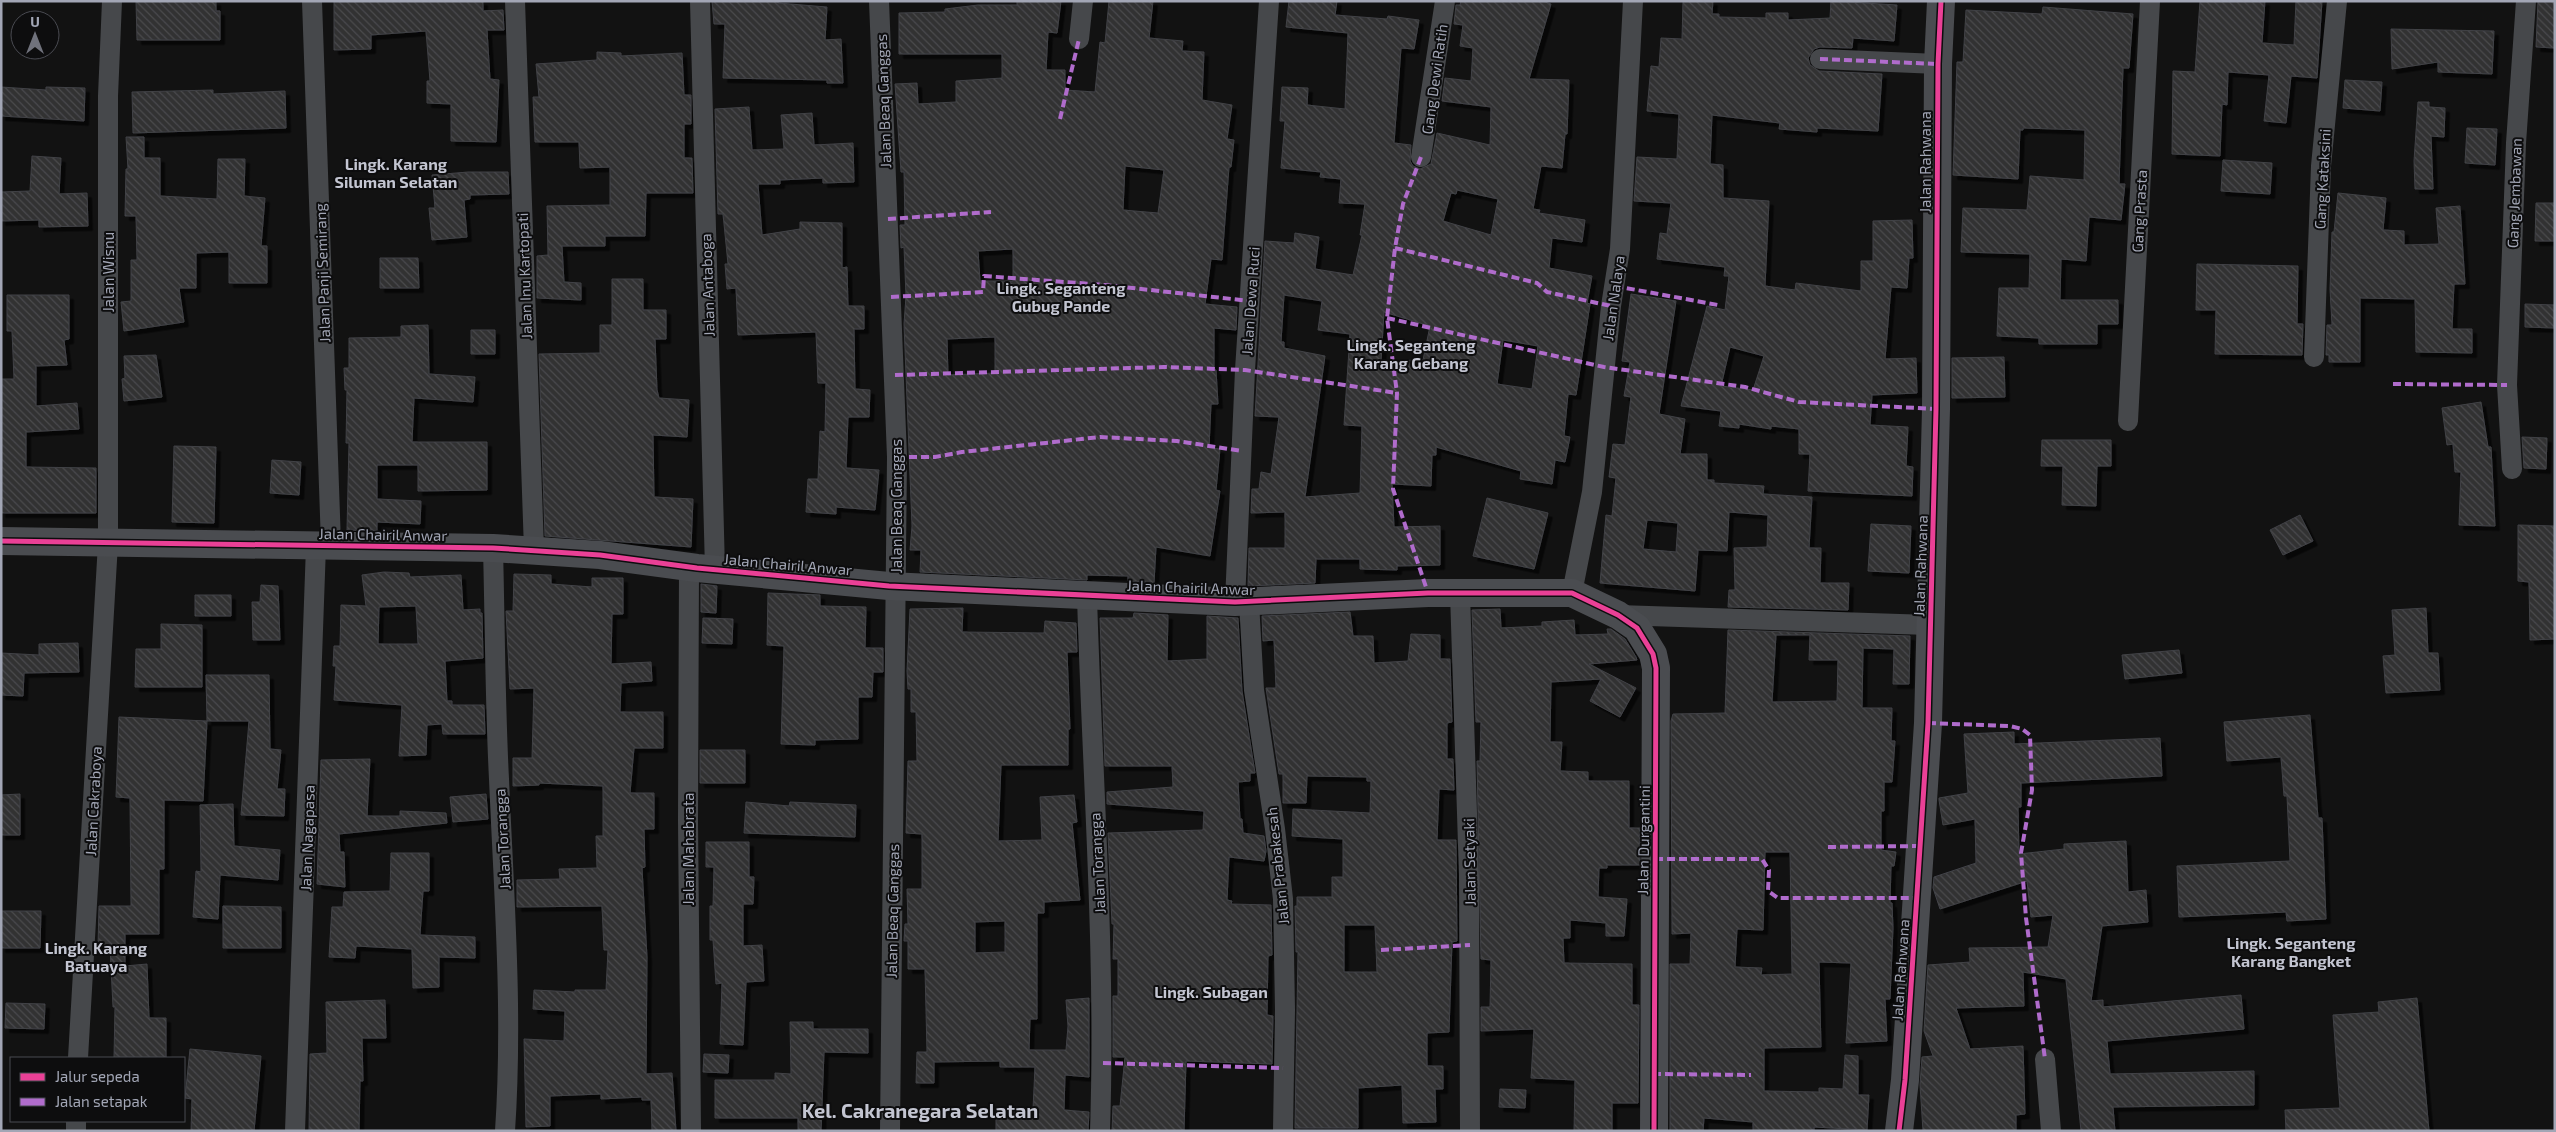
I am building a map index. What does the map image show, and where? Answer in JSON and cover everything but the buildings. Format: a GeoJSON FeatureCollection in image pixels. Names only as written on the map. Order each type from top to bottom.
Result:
{"type":"FeatureCollection","features":[{"type":"Feature","properties":{"kind":"street","name":"Jalan Wisnu"},"geometry":{"type":"LineString","coordinates":[[108,543],[108,96],[112,1]]}},
{"type":"Feature","properties":{"kind":"street","name":"Jalan Panji Semirang"},"geometry":{"type":"LineString","coordinates":[[312,1],[324,545]]}},
{"type":"Feature","properties":{"kind":"street","name":"Jalan Inu Kartopati"},"geometry":{"type":"LineString","coordinates":[[515,1],[534,550]]}},
{"type":"Feature","properties":{"kind":"street","name":"Jalan Antaboga"},"geometry":{"type":"LineString","coordinates":[[700,1],[702,568]]}},
{"type":"Feature","properties":{"kind":"street","name":"Jalan Beaq Ganggas"},"geometry":{"type":"LineString","coordinates":[[879,1],[895,376],[890,1131]]}},
{"type":"Feature","properties":{"kind":"street"},"geometry":{"type":"LineString","coordinates":[[1079,39],[1083,1]]}},
{"type":"Feature","properties":{"kind":"street","name":"Jalan Dewa Ruci"},"geometry":{"type":"LineString","coordinates":[[1242,602],[1245,370],[1269,1]]}},
{"type":"Feature","properties":{"kind":"street","name":"Gang Dewi Ratih"},"geometry":{"type":"LineString","coordinates":[[1421,157],[1445,1]]}},
{"type":"Feature","properties":{"kind":"street","name":"Jalan Nalaya"},"geometry":{"type":"LineString","coordinates":[[1572,593],[1592,492],[1611,306],[1620,249],[1633,1]]}},
{"type":"Feature","properties":{"kind":"street","name":"Jalan Rahwana"},"geometry":{"type":"LineString","coordinates":[[1899,1131],[1905,1080],[1928,723],[1936,409],[1938,64],[1941,1]]}},
{"type":"Feature","properties":{"kind":"street","name":"Gang Prasta"},"geometry":{"type":"LineString","coordinates":[[2128,422],[2150,1]]}},
{"type":"Feature","properties":{"kind":"street","name":"Gang Kataksini"},"geometry":{"type":"LineString","coordinates":[[2314,357],[2321,166],[2337,1]]}},
{"type":"Feature","properties":{"kind":"street","name":"Gang Jembawan"},"geometry":{"type":"LineString","coordinates":[[2512,469],[2507,385],[2516,143],[2526,1]]}},
{"type":"Feature","properties":{"kind":"street"},"geometry":{"type":"LineString","coordinates":[[1820,59],[1938,64]]}},
{"type":"Feature","properties":{"kind":"street","name":"Jalan Chairil Anwar"},"geometry":{"type":"LineString","coordinates":[[1,541],[534,550],[600,555],[702,568],[895,586],[1242,602],[1460,593],[1572,593]]}},
{"type":"Feature","properties":{"kind":"street","name":"Jalan Cakraboya"},"geometry":{"type":"LineString","coordinates":[[78,1057],[108,543]]}},
{"type":"Feature","properties":{"kind":"street","name":"Jalan Nagapasa"},"geometry":{"type":"LineString","coordinates":[[295,1131],[324,545]]}},
{"type":"Feature","properties":{"kind":"street","name":"Jalan Torangga"},"geometry":{"type":"LineString","coordinates":[[493,548],[497,745],[506,925],[508,1091],[505,1131]]}},
{"type":"Feature","properties":{"kind":"street","name":"Jalan Mahabrata"},"geometry":{"type":"LineString","coordinates":[[690,1131],[688,820],[702,568]]}},
{"type":"Feature","properties":{"kind":"street","name":"Jalan Setyaki"},"geometry":{"type":"LineString","coordinates":[[1460,593],[1470,886],[1470,1131]]}},
{"type":"Feature","properties":{"kind":"street","name":"Jalan Durgantini"},"geometry":{"type":"LineString","coordinates":[[1572,593],[1618,615],[1637,628],[1653,654],[1656,668],[1654,1131]]}},
{"type":"Feature","properties":{"kind":"street","name":"Jalan Torangga"},"geometry":{"type":"LineString","coordinates":[[1087,596],[1100,890],[1102,1063],[1100,1131]]}},
{"type":"Feature","properties":{"kind":"street","name":"Jalan Prabakesah"},"geometry":{"type":"LineString","coordinates":[[1242,602],[1275,829],[1282,899],[1285,1010],[1283,1131]]}},
{"type":"Feature","properties":{"kind":"street"},"geometry":{"type":"LineString","coordinates":[[1618,615],[1930,625]]}},
{"type":"Feature","properties":{"kind":"street"},"geometry":{"type":"LineString","coordinates":[[2045,1059],[2051,1131]]}},
{"type":"Feature","properties":{"kind":"marked path"},"geometry":{"type":"LineString","coordinates":[[1060,119],[1079,39]]}},
{"type":"Feature","properties":{"kind":"marked path"},"geometry":{"type":"LineString","coordinates":[[1820,59],[1938,64]]}},
{"type":"Feature","properties":{"kind":"marked path"},"geometry":{"type":"LineString","coordinates":[[1421,157],[1403,204],[1395,248],[1387,318],[1397,393],[1393,489],[1428,593]]}},
{"type":"Feature","properties":{"kind":"marked path"},"geometry":{"type":"LineString","coordinates":[[888,219],[991,212]]}},
{"type":"Feature","properties":{"kind":"marked path"},"geometry":{"type":"LineString","coordinates":[[1395,248],[1537,283],[1547,292],[1611,306]]}},
{"type":"Feature","properties":{"kind":"marked path"},"geometry":{"type":"LineString","coordinates":[[891,297],[983,292],[984,276],[1105,285],[1250,301]]}},
{"type":"Feature","properties":{"kind":"marked path"},"geometry":{"type":"LineString","coordinates":[[1615,286],[1718,305]]}},
{"type":"Feature","properties":{"kind":"marked path"},"geometry":{"type":"LineString","coordinates":[[1387,318],[1604,367],[1745,387],[1799,402],[1936,409]]}},
{"type":"Feature","properties":{"kind":"marked path"},"geometry":{"type":"LineString","coordinates":[[895,375],[1164,367],[1245,370],[1397,393]]}},
{"type":"Feature","properties":{"kind":"marked path"},"geometry":{"type":"LineString","coordinates":[[2393,384],[2507,385]]}},
{"type":"Feature","properties":{"kind":"marked path"},"geometry":{"type":"LineString","coordinates":[[897,457],[935,457],[962,452],[1100,437],[1177,441],[1242,451]]}},
{"type":"Feature","properties":{"kind":"marked path"},"geometry":{"type":"LineString","coordinates":[[1928,723],[2010,726],[2022,729],[2030,735],[2032,790],[2021,853],[2026,918],[2045,1059]]}},
{"type":"Feature","properties":{"kind":"marked path"},"geometry":{"type":"LineString","coordinates":[[1828,847],[1921,846]]}},
{"type":"Feature","properties":{"kind":"marked path"},"geometry":{"type":"LineString","coordinates":[[1655,859],[1762,859],[1769,870],[1768,891],[1778,898],[1917,898]]}},
{"type":"Feature","properties":{"kind":"marked path"},"geometry":{"type":"LineString","coordinates":[[1381,950],[1470,945]]}},
{"type":"Feature","properties":{"kind":"marked path"},"geometry":{"type":"LineString","coordinates":[[1103,1063],[1283,1068]]}},
{"type":"Feature","properties":{"kind":"marked path"},"geometry":{"type":"LineString","coordinates":[[1653,1074],[1751,1075]]}},
{"type":"Feature","properties":{"kind":"cycle path"},"geometry":{"type":"LineString","coordinates":[[1899,1131],[1905,1080],[1928,723],[1936,409],[1938,64],[1941,1]]}},
{"type":"Feature","properties":{"kind":"cycle path"},"geometry":{"type":"LineString","coordinates":[[1,541],[493,548],[600,555],[697,568],[889,586],[1235,602],[1428,593],[1572,593],[1618,615],[1637,628],[1653,654],[1656,668],[1654,1131]]}},
{"type":"Feature","properties":{"kind":"district","name":"Lingk. Karang Siluman Selatan"},"geometry":{"type":"Point","coordinates":[396,172]}},
{"type":"Feature","properties":{"kind":"district","name":"Lingk. Seganteng Gubug Pande"},"geometry":{"type":"Point","coordinates":[1061,296]}},
{"type":"Feature","properties":{"kind":"district","name":"Lingk. Seganteng Karang Gebang"},"geometry":{"type":"Point","coordinates":[1411,353]}},
{"type":"Feature","properties":{"kind":"district","name":"Lingk. Seganteng Karang Bangket"},"geometry":{"type":"Point","coordinates":[2291,951]}},
{"type":"Feature","properties":{"kind":"district","name":"Lingk. Karang Batuaya"},"geometry":{"type":"Point","coordinates":[96,956]}},
{"type":"Feature","properties":{"kind":"district","name":"Lingk. Subagan"},"geometry":{"type":"Point","coordinates":[1211,991]}},
{"type":"Feature","properties":{"kind":"district","name":"Kel. Cakranegara Selatan"},"geometry":{"type":"Point","coordinates":[920,1110]}}]}
